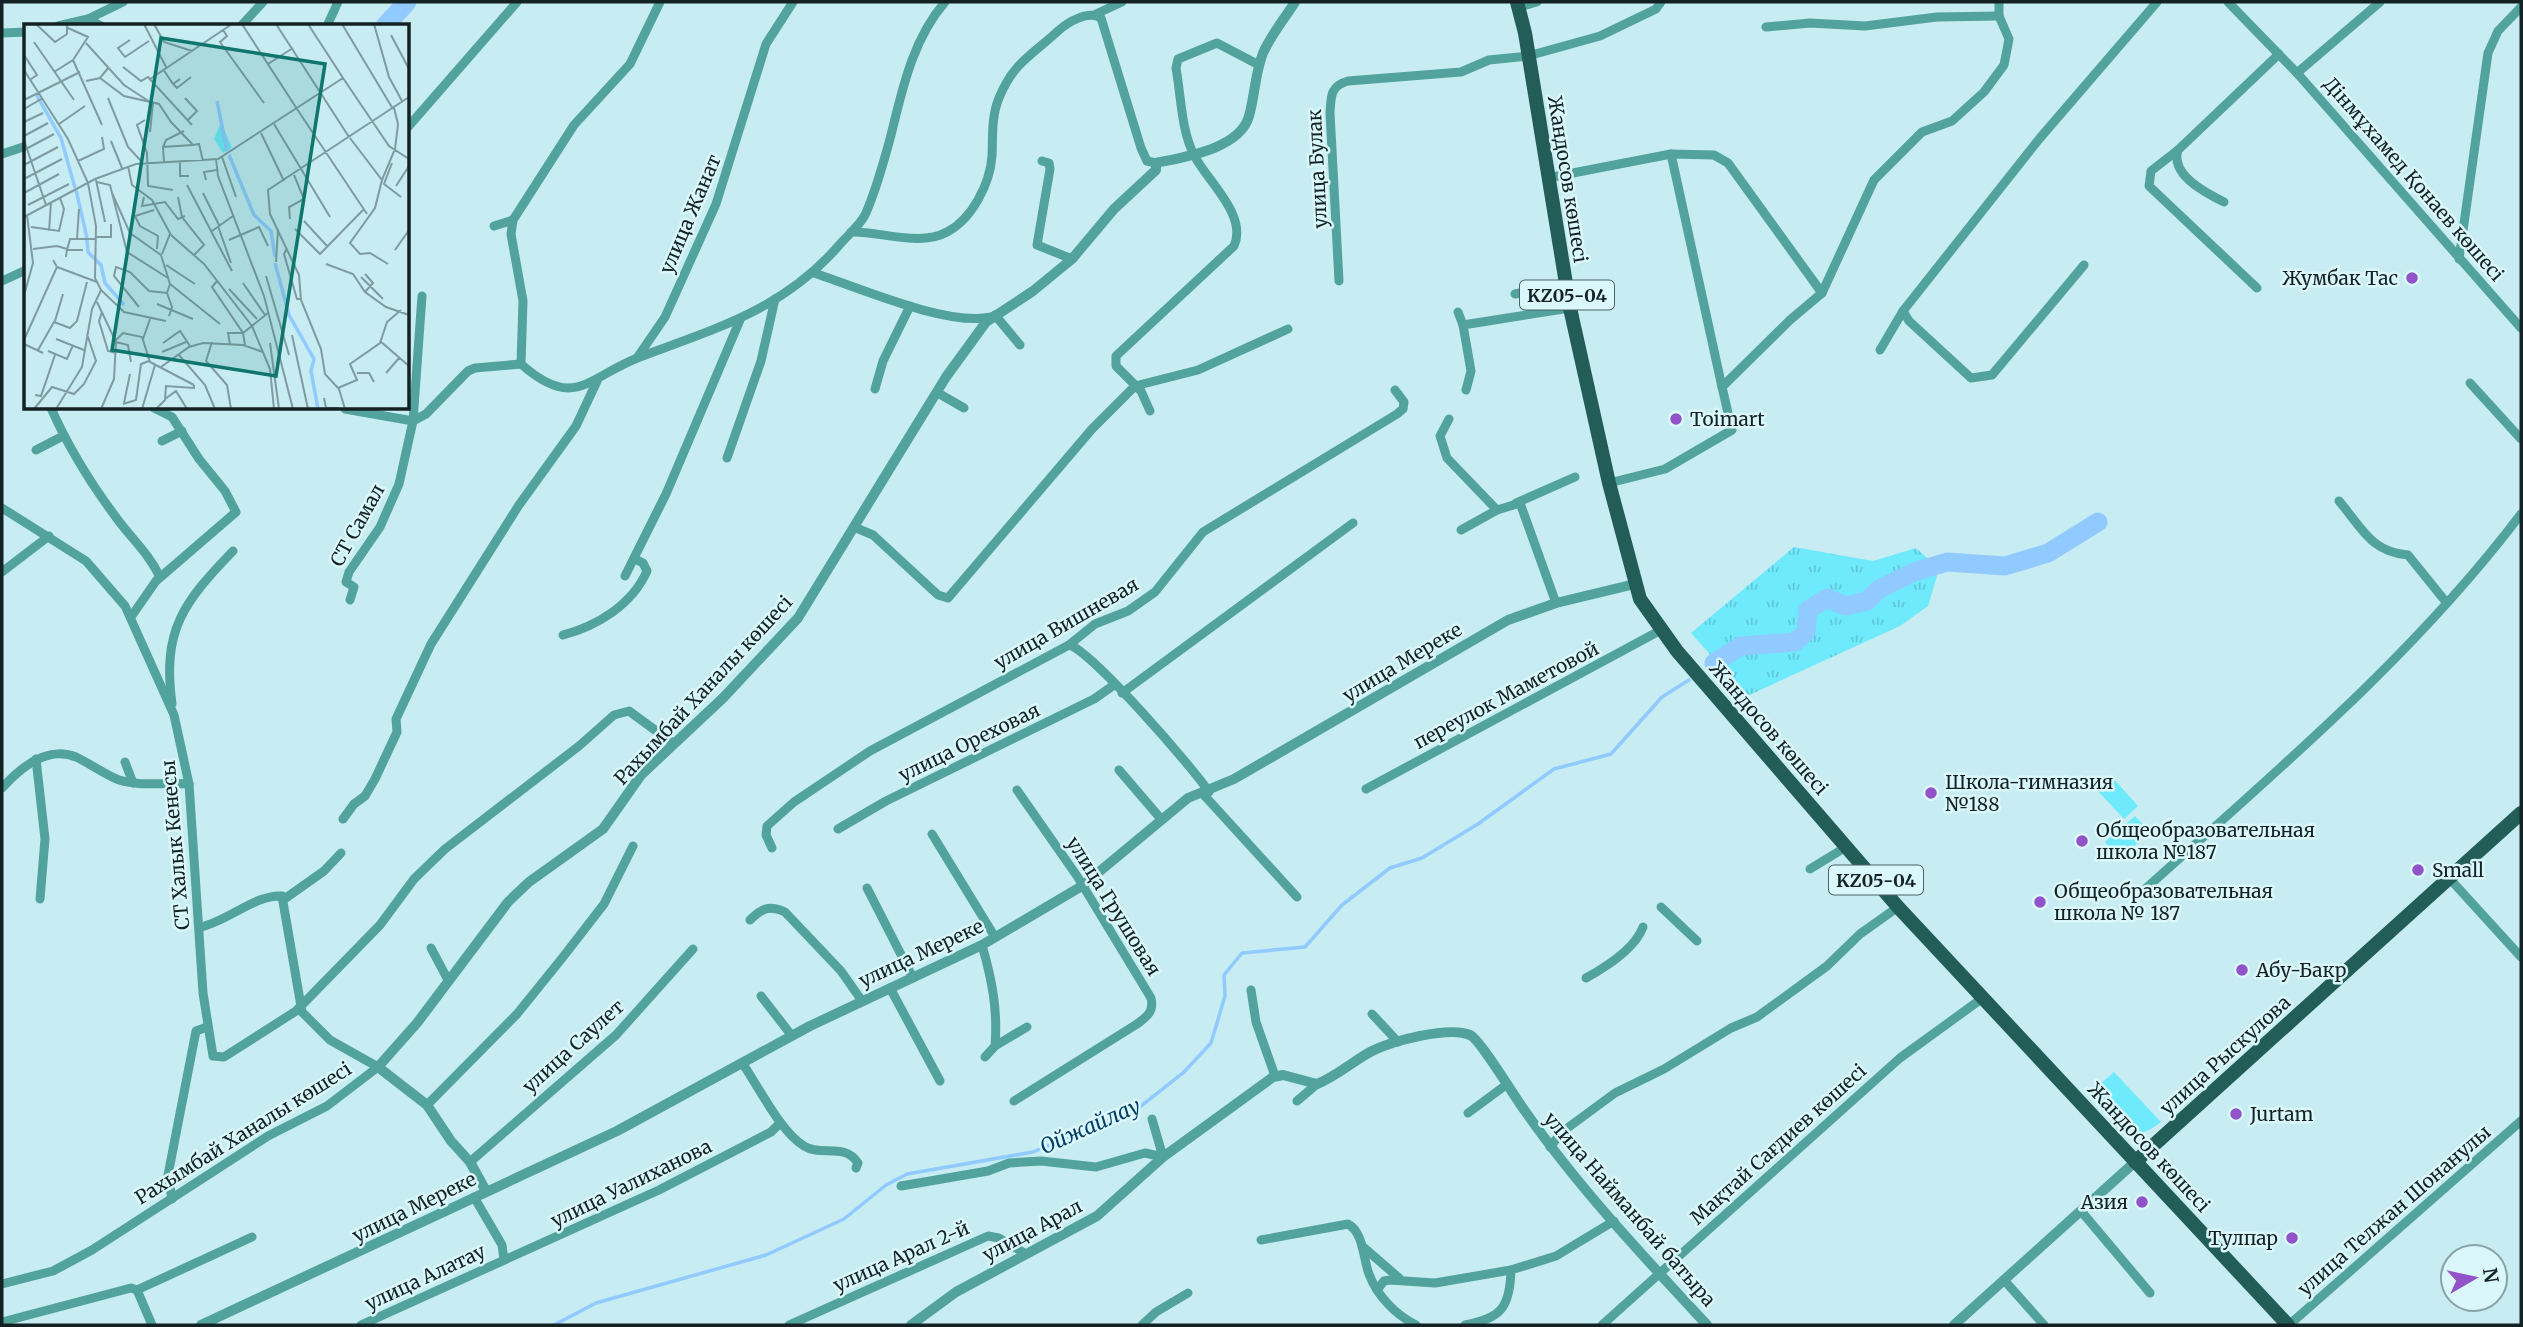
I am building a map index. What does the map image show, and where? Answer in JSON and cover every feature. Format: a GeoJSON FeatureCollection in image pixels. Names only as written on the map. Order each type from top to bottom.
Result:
{"type":"FeatureCollection","features":[{"type":"Feature","properties":{"kind":"main road","name":"Жандосов көшесі"},"geometry":{"type":"LineString","coordinates":[[1518,4],[1565,283],[1609,483],[1635,584],[1661,630],[1898,907],[2289,1325]]}},
{"type":"Feature","properties":{"kind":"main road","name":"улица Рыскулова"},"geometry":{"type":"LineString","coordinates":[[2135,1162],[2521,813]]}},
{"type":"Feature","properties":{"kind":"main road"},"geometry":{"type":"LineString","coordinates":[[2114,1139],[2134,1147],[2157,1142]]}},
{"type":"Feature","properties":{"kind":"main road"},"geometry":{"type":"LineString","coordinates":[[2156,1184],[2149,1164],[2150,1153],[2157,1142]]}},
{"type":"Feature","properties":{"kind":"street"},"geometry":{"type":"LineString","coordinates":[[77,24],[123,2]]}},
{"type":"Feature","properties":{"kind":"street"},"geometry":{"type":"LineString","coordinates":[[243,24],[263,2]]}},
{"type":"Feature","properties":{"kind":"street"},"geometry":{"type":"LineString","coordinates":[[328,24],[338,2]]}},
{"type":"Feature","properties":{"kind":"street"},"geometry":{"type":"LineString","coordinates":[[410,125],[517,2]]}},
{"type":"Feature","properties":{"kind":"street"},"geometry":{"type":"LineString","coordinates":[[521,364],[523,301],[511,234],[513,220],[574,125],[629,64],[660,2]]}},
{"type":"Feature","properties":{"kind":"street","name":"улица Жанат"},"geometry":{"type":"LineString","coordinates":[[638,358],[664,317],[716,204],[766,44],[793,2]]}},
{"type":"Feature","properties":{"kind":"street"},"geometry":{"type":"LineString","coordinates":[[351,410],[413,421],[426,414],[468,371],[475,368],[521,364],[537,376],[563,388],[584,386],[638,358],[740,320],[814,273],[863,218],[872,199],[916,50],[945,2]]}},
{"type":"Feature","properties":{"kind":"street"},"geometry":{"type":"LineString","coordinates":[[852,232],[936,236],[962,220],[981,195],[987,178],[992,160],[995,109],[1013,69],[1065,25],[1101,14],[1122,2]]}},
{"type":"Feature","properties":{"kind":"street"},"geometry":{"type":"LineString","coordinates":[[1101,14],[1141,148],[1147,161],[1156,163],[1193,155],[1220,144],[1245,125],[1264,50],[1294,2]]}},
{"type":"Feature","properties":{"kind":"street"},"geometry":{"type":"LineString","coordinates":[[1518,4],[1537,2]]}},
{"type":"Feature","properties":{"kind":"street"},"geometry":{"type":"LineString","coordinates":[[1528,57],[1600,36],[1656,9],[1661,2]]}},
{"type":"Feature","properties":{"kind":"street"},"geometry":{"type":"LineString","coordinates":[[1722,387],[1790,320],[1822,293],[1874,180],[1922,132],[1952,121],[1984,92],[2004,65],[2008,39],[1999,16],[2001,2]]}},
{"type":"Feature","properties":{"kind":"street"},"geometry":{"type":"LineString","coordinates":[[1880,350],[1903,311],[2040,138],[2157,2]]}},
{"type":"Feature","properties":{"kind":"street","name":"Дінмұхамед Қонаев көшесі"},"geometry":{"type":"LineString","coordinates":[[2228,2],[2297,73],[2521,328]]}},
{"type":"Feature","properties":{"kind":"street"},"geometry":{"type":"LineString","coordinates":[[2297,73],[2380,2]]}},
{"type":"Feature","properties":{"kind":"street"},"geometry":{"type":"LineString","coordinates":[[2459,259],[2488,53],[2498,31],[2521,8]]}},
{"type":"Feature","properties":{"kind":"street"},"geometry":{"type":"LineString","coordinates":[[1766,27],[1810,23],[1865,26],[1937,17],[1999,16]]}},
{"type":"Feature","properties":{"kind":"street"},"geometry":{"type":"LineString","coordinates":[[88,19],[97,24]]}},
{"type":"Feature","properties":{"kind":"street"},"geometry":{"type":"LineString","coordinates":[[2,33],[24,32]]}},
{"type":"Feature","properties":{"kind":"street"},"geometry":{"type":"LineString","coordinates":[[1233,41],[1242,54]]}},
{"type":"Feature","properties":{"kind":"street"},"geometry":{"type":"LineString","coordinates":[[1150,411],[1135,386],[1116,366],[1116,356],[1234,246],[1238,237],[1237,223],[1193,155],[1176,68],[1178,59],[1217,43],[1259,65]]}},
{"type":"Feature","properties":{"kind":"street"},"geometry":{"type":"LineString","coordinates":[[2257,288],[2149,186],[2151,171],[2178,150],[2279,54]]}},
{"type":"Feature","properties":{"kind":"street","name":"улица Булак"},"geometry":{"type":"LineString","coordinates":[[1339,281],[1331,92],[1348,81],[1461,72],[1489,60],[1528,57]]}},
{"type":"Feature","properties":{"kind":"street"},"geometry":{"type":"LineString","coordinates":[[2,154],[24,147]]}},
{"type":"Feature","properties":{"kind":"street"},"geometry":{"type":"LineString","coordinates":[[2178,150],[2177,163],[2185,175],[2201,190],[2224,202]]}},
{"type":"Feature","properties":{"kind":"street"},"geometry":{"type":"LineString","coordinates":[[1548,178],[1671,154],[1714,155],[1728,163],[1822,293]]}},
{"type":"Feature","properties":{"kind":"street"},"geometry":{"type":"LineString","coordinates":[[1609,483],[1665,469],[1732,430],[1671,154]]}},
{"type":"Feature","properties":{"kind":"street"},"geometry":{"type":"LineString","coordinates":[[1042,161],[1049,163],[1050,169],[1037,245],[1072,259]]}},
{"type":"Feature","properties":{"kind":"street","name":"Рахымбай Ханалы көшесі"},"geometry":{"type":"LineString","coordinates":[[2,1284],[53,1270],[92,1250],[268,1136],[327,1106],[378,1067],[417,1023],[508,902],[529,882],[603,829],[641,775],[723,698],[798,618],[959,359],[994,316],[1033,291],[1072,259],[1120,202],[1156,170],[1156,163]]}},
{"type":"Feature","properties":{"kind":"street"},"geometry":{"type":"LineString","coordinates":[[494,226],[513,220]]}},
{"type":"Feature","properties":{"kind":"street"},"geometry":{"type":"LineString","coordinates":[[1903,311],[1909,321],[1971,378],[1992,375],[2084,265]]}},
{"type":"Feature","properties":{"kind":"street"},"geometry":{"type":"LineString","coordinates":[[2,281],[24,271]]}},
{"type":"Feature","properties":{"kind":"street"},"geometry":{"type":"LineString","coordinates":[[814,273],[909,306],[974,320],[994,316],[1020,345]]}},
{"type":"Feature","properties":{"kind":"street"},"geometry":{"type":"LineString","coordinates":[[1515,294],[1565,283]]}},
{"type":"Feature","properties":{"kind":"street","name":"СТ Самал"},"geometry":{"type":"LineString","coordinates":[[350,600],[354,587],[346,582],[349,572],[371,543],[395,497],[413,421],[422,296]]}},
{"type":"Feature","properties":{"kind":"street"},"geometry":{"type":"LineString","coordinates":[[727,457],[761,361],[775,299]]}},
{"type":"Feature","properties":{"kind":"street"},"geometry":{"type":"LineString","coordinates":[[875,389],[883,361],[909,306]]}},
{"type":"Feature","properties":{"kind":"street"},"geometry":{"type":"LineString","coordinates":[[1462,325],[1570,308]]}},
{"type":"Feature","properties":{"kind":"street"},"geometry":{"type":"LineString","coordinates":[[1458,312],[1471,371],[1466,390]]}},
{"type":"Feature","properties":{"kind":"street"},"geometry":{"type":"LineString","coordinates":[[625,576],[685,452],[740,320]]}},
{"type":"Feature","properties":{"kind":"street"},"geometry":{"type":"LineString","coordinates":[[853,527],[873,535],[938,595],[948,598],[1092,429],[1135,386],[1198,370],[1288,329]]}},
{"type":"Feature","properties":{"kind":"street"},"geometry":{"type":"LineString","coordinates":[[343,819],[354,804],[365,796],[375,779],[397,732],[396,719],[431,644],[519,505],[576,426],[597,381]]}},
{"type":"Feature","properties":{"kind":"street"},"geometry":{"type":"LineString","coordinates":[[2470,383],[2521,439]]}},
{"type":"Feature","properties":{"kind":"street","name":"улица Вишневая"},"geometry":{"type":"LineString","coordinates":[[772,848],[766,835],[767,826],[794,802],[870,751],[1069,645],[1096,624],[1128,611],[1154,592],[1203,532],[1397,414],[1404,402],[1395,390]]}},
{"type":"Feature","properties":{"kind":"street"},"geometry":{"type":"LineString","coordinates":[[938,393],[964,408]]}},
{"type":"Feature","properties":{"kind":"street"},"geometry":{"type":"LineString","coordinates":[[52,410],[85,476],[145,550],[160,577]]}},
{"type":"Feature","properties":{"kind":"street"},"geometry":{"type":"LineString","coordinates":[[131,617],[160,577],[236,512],[225,491],[198,459],[173,417],[158,410]]}},
{"type":"Feature","properties":{"kind":"street"},"geometry":{"type":"LineString","coordinates":[[1448,419],[1440,436],[1447,458],[1497,510]]}},
{"type":"Feature","properties":{"kind":"street"},"geometry":{"type":"LineString","coordinates":[[162,441],[182,432]]}},
{"type":"Feature","properties":{"kind":"street"},"geometry":{"type":"LineString","coordinates":[[36,450],[63,436]]}},
{"type":"Feature","properties":{"kind":"street"},"geometry":{"type":"LineString","coordinates":[[1461,530],[1497,510],[1521,503],[1575,477]]}},
{"type":"Feature","properties":{"kind":"street"},"geometry":{"type":"LineString","coordinates":[[2339,501],[2380,550],[2393,555],[2408,555],[2446,602]]}},
{"type":"Feature","properties":{"kind":"street"},"geometry":{"type":"LineString","coordinates":[[1521,503],[1556,603]]}},
{"type":"Feature","properties":{"kind":"street","name":"СТ Халык Кенесы"},"geometry":{"type":"LineString","coordinates":[[2,508],[86,561],[125,606],[174,715],[189,784],[207,1027],[213,1056],[224,1057],[301,1006]]}},
{"type":"Feature","properties":{"kind":"street"},"geometry":{"type":"LineString","coordinates":[[2142,892],[2332,721],[2446,602],[2521,514]]}},
{"type":"Feature","properties":{"kind":"street"},"geometry":{"type":"LineString","coordinates":[[1122,693],[1353,523]]}},
{"type":"Feature","properties":{"kind":"street"},"geometry":{"type":"LineString","coordinates":[[2,572],[49,536]]}},
{"type":"Feature","properties":{"kind":"street"},"geometry":{"type":"LineString","coordinates":[[174,715],[169,657],[173,635],[197,593],[233,551]]}},
{"type":"Feature","properties":{"kind":"street"},"geometry":{"type":"LineString","coordinates":[[563,635],[601,621],[641,585],[647,572],[643,563],[635,559]]}},
{"type":"Feature","properties":{"kind":"street","name":"улица Мереке"},"geometry":{"type":"LineString","coordinates":[[201,1325],[321,1272],[486,1191],[617,1131],[792,1036],[982,945],[1082,886],[1188,799],[1206,793],[1359,709],[1500,624],[1556,603],[1635,584]]}},
{"type":"Feature","properties":{"kind":"street"},"geometry":{"type":"LineString","coordinates":[[125,606],[138,604]]}},
{"type":"Feature","properties":{"kind":"street","name":"переулок Маметовой"},"geometry":{"type":"LineString","coordinates":[[1366,789],[1661,630]]}},
{"type":"Feature","properties":{"kind":"street"},"geometry":{"type":"LineString","coordinates":[[1069,645],[1080,649],[1122,693],[1297,897]]}},
{"type":"Feature","properties":{"kind":"street","name":"улица Ореховая"},"geometry":{"type":"LineString","coordinates":[[838,829],[886,801],[1094,699],[1114,685]]}},
{"type":"Feature","properties":{"kind":"street"},"geometry":{"type":"LineString","coordinates":[[301,1006],[380,925],[414,879],[445,849],[579,746],[614,715],[629,711],[674,744]]}},
{"type":"Feature","properties":{"kind":"street"},"geometry":{"type":"LineString","coordinates":[[2,788],[36,760],[70,755],[133,783],[189,784]]}},
{"type":"Feature","properties":{"kind":"street"},"geometry":{"type":"LineString","coordinates":[[36,760],[45,839],[40,899]]}},
{"type":"Feature","properties":{"kind":"street"},"geometry":{"type":"LineString","coordinates":[[125,762],[133,783]]}},
{"type":"Feature","properties":{"kind":"street"},"geometry":{"type":"LineString","coordinates":[[1119,770],[1161,819]]}},
{"type":"Feature","properties":{"kind":"street","name":"улица Грушовая"},"geometry":{"type":"LineString","coordinates":[[1014,1101],[1138,1024],[1152,1011],[1151,998],[1082,886],[1017,790]]}},
{"type":"Feature","properties":{"kind":"street"},"geometry":{"type":"LineString","coordinates":[[932,834],[995,937]]}},
{"type":"Feature","properties":{"kind":"street"},"geometry":{"type":"LineString","coordinates":[[427,1105],[517,1014],[563,957],[604,904],[633,846]]}},
{"type":"Feature","properties":{"kind":"street"},"geometry":{"type":"LineString","coordinates":[[1810,869],[1846,847]]}},
{"type":"Feature","properties":{"kind":"street"},"geometry":{"type":"LineString","coordinates":[[283,900],[324,871],[341,853]]}},
{"type":"Feature","properties":{"kind":"street"},"geometry":{"type":"LineString","coordinates":[[2450,879],[2521,957]]}},
{"type":"Feature","properties":{"kind":"street"},"geometry":{"type":"LineString","coordinates":[[867,888],[913,978]]}},
{"type":"Feature","properties":{"kind":"street"},"geometry":{"type":"LineString","coordinates":[[201,927],[220,922],[259,901],[277,895],[283,900],[302,1012],[323,1034],[378,1067],[427,1105],[451,1141],[470,1162],[486,1191]]}},
{"type":"Feature","properties":{"kind":"street"},"geometry":{"type":"LineString","coordinates":[[750,920],[764,908],[772,906],[785,912],[841,971],[863,1000]]}},
{"type":"Feature","properties":{"kind":"street"},"geometry":{"type":"LineString","coordinates":[[1661,907],[1697,941]]}},
{"type":"Feature","properties":{"kind":"street"},"geometry":{"type":"LineString","coordinates":[[1550,1147],[1562,1132],[1615,1093],[1664,1069],[1731,1028],[1757,1017],[1827,966],[1860,934],[1898,907]]}},
{"type":"Feature","properties":{"kind":"street"},"geometry":{"type":"LineString","coordinates":[[1586,978],[1616,958],[1640,935],[1643,927]]}},
{"type":"Feature","properties":{"kind":"street"},"geometry":{"type":"LineString","coordinates":[[982,945],[994,988],[995,1046]]}},
{"type":"Feature","properties":{"kind":"street"},"geometry":{"type":"LineString","coordinates":[[431,948],[448,981]]}},
{"type":"Feature","properties":{"kind":"street","name":"улица Саулет"},"geometry":{"type":"LineString","coordinates":[[470,1162],[617,1035],[693,949]]}},
{"type":"Feature","properties":{"kind":"street"},"geometry":{"type":"LineString","coordinates":[[890,988],[940,1081]]}},
{"type":"Feature","properties":{"kind":"street"},"geometry":{"type":"LineString","coordinates":[[1251,990],[1256,1022],[1275,1076],[1283,1075],[1317,1084]]}},
{"type":"Feature","properties":{"kind":"street"},"geometry":{"type":"LineString","coordinates":[[761,996],[792,1036]]}},
{"type":"Feature","properties":{"kind":"street","name":"Мақтай Сағдиев көшесі"},"geometry":{"type":"LineString","coordinates":[[1602,1325],[1661,1275],[1900,1058],[1984,997]]}},
{"type":"Feature","properties":{"kind":"street"},"geometry":{"type":"LineString","coordinates":[[1297,1101],[1317,1084],[1371,1052],[1398,1042],[1372,1014]]}},
{"type":"Feature","properties":{"kind":"street"},"geometry":{"type":"LineString","coordinates":[[996,1016],[1001,1031],[1007,1035],[1017,1033]]}},
{"type":"Feature","properties":{"kind":"street"},"geometry":{"type":"LineString","coordinates":[[172,1199],[168,1175],[196,1031],[207,1027]]}},
{"type":"Feature","properties":{"kind":"street"},"geometry":{"type":"LineString","coordinates":[[985,1057],[995,1046],[1027,1027]]}},
{"type":"Feature","properties":{"kind":"street","name":"улица Найманбай батыра"},"geometry":{"type":"LineString","coordinates":[[1398,1042],[1460,1032],[1472,1035],[1481,1044],[1550,1147],[1707,1325]]}},
{"type":"Feature","properties":{"kind":"street"},"geometry":{"type":"LineString","coordinates":[[743,1064],[779,1117],[779,1124],[811,1150],[837,1150],[848,1153],[858,1163],[856,1168]]}},
{"type":"Feature","properties":{"kind":"street","name":"улица Арал"},"geometry":{"type":"LineString","coordinates":[[911,1325],[956,1292],[1072,1232],[1097,1216],[1163,1157],[1203,1131],[1254,1088],[1275,1076]]}},
{"type":"Feature","properties":{"kind":"street"},"geometry":{"type":"LineString","coordinates":[[1468,1113],[1506,1085]]}},
{"type":"Feature","properties":{"kind":"street"},"geometry":{"type":"LineString","coordinates":[[901,1186],[988,1171],[1009,1163],[1041,1161],[1096,1167],[1145,1153],[1163,1157],[1152,1119]]}},
{"type":"Feature","properties":{"kind":"street","name":"улица Телжан Шонанулы"},"geometry":{"type":"LineString","coordinates":[[2289,1325],[2521,1121]]}},
{"type":"Feature","properties":{"kind":"street","name":"улица Уалиханова"},"geometry":{"type":"LineString","coordinates":[[504,1260],[659,1191],[771,1132],[779,1124]]}},
{"type":"Feature","properties":{"kind":"street","name":"улица Рыскулова"},"geometry":{"type":"LineString","coordinates":[[1954,1325],[2135,1162]]}},
{"type":"Feature","properties":{"kind":"street"},"geometry":{"type":"LineString","coordinates":[[474,1197],[502,1245],[504,1260]]}},
{"type":"Feature","properties":{"kind":"street"},"geometry":{"type":"LineString","coordinates":[[2081,1211],[2150,1293]]}},
{"type":"Feature","properties":{"kind":"street"},"geometry":{"type":"LineString","coordinates":[[1363,1246],[1394,1276],[1414,1283],[1435,1283],[1511,1269],[1556,1256],[1614,1221]]}},
{"type":"Feature","properties":{"kind":"street"},"geometry":{"type":"LineString","coordinates":[[1261,1240],[1348,1224],[1353,1227],[1363,1246],[1369,1274],[1377,1290],[1396,1312],[1416,1325]]}},
{"type":"Feature","properties":{"kind":"street","name":"улица Арал 2-й"},"geometry":{"type":"LineString","coordinates":[[789,1325],[988,1236],[999,1238],[1026,1254]]}},
{"type":"Feature","properties":{"kind":"street"},"geometry":{"type":"LineString","coordinates":[[2,1322],[131,1289],[137,1290],[251,1237]]}},
{"type":"Feature","properties":{"kind":"street","name":"улица Алатау"},"geometry":{"type":"LineString","coordinates":[[361,1325],[504,1260]]}},
{"type":"Feature","properties":{"kind":"street"},"geometry":{"type":"LineString","coordinates":[[1465,1325],[1490,1320],[1500,1312],[1509,1289],[1511,1269]]}},
{"type":"Feature","properties":{"kind":"street"},"geometry":{"type":"LineString","coordinates":[[1377,1290],[1384,1281],[1401,1279]]}},
{"type":"Feature","properties":{"kind":"street"},"geometry":{"type":"LineString","coordinates":[[2004,1280],[2044,1325]]}},
{"type":"Feature","properties":{"kind":"street"},"geometry":{"type":"LineString","coordinates":[[137,1290],[152,1325]]}},
{"type":"Feature","properties":{"kind":"street"},"geometry":{"type":"LineString","coordinates":[[1142,1325],[1156,1312],[1188,1293]]}},
{"type":"Feature","properties":{"kind":"green space"},"geometry":{"type":"Polygon","coordinates":[[[1794,547],[1873,561],[1916,548],[1927,558],[1937,576],[1928,606],[1900,626],[1747,696],[1691,633],[1794,547]]]}},
{"type":"Feature","properties":{"kind":"green space"},"geometry":{"type":"Polygon","coordinates":[[[2112,777],[2138,806],[2124,819],[2097,790],[2112,777]]]}},
{"type":"Feature","properties":{"kind":"green space"},"geometry":{"type":"Polygon","coordinates":[[[2135,816],[2150,832],[2120,859],[2105,842],[2135,816]]]}},
{"type":"Feature","properties":{"kind":"green space"},"geometry":{"type":"Polygon","coordinates":[[[2114,1072],[2161,1122],[2149,1130],[2129,1133],[2113,1121],[2091,1092],[2114,1072]]]}},
{"type":"Feature","properties":{"kind":"waterway"},"geometry":{"type":"LineString","coordinates":[[387,24],[407,2]]}},
{"type":"Feature","properties":{"kind":"waterway"},"geometry":{"type":"LineString","coordinates":[[1714,663],[1741,646],[1795,642],[1806,632],[1808,610],[1827,598],[1845,606],[1867,601],[1879,589],[1914,572],[1947,562],[2005,566],[2048,553],[2098,522]]}},
{"type":"Feature","properties":{"kind":"waterway","name":"Ойжайлау"},"geometry":{"type":"LineString","coordinates":[[554,1325],[596,1303],[766,1255],[844,1219],[886,1185],[907,1174],[1033,1152],[1137,1109],[1184,1072],[1211,1043],[1225,996],[1224,975],[1242,953],[1305,947],[1342,905],[1390,868],[1422,858],[1478,824],[1554,769],[1611,754],[1662,697],[1689,680]]}},
{"type":"Feature","properties":{"kind":"place","name":"Жумбак Тас"},"geometry":{"type":"Point","coordinates":[2412,278]}},
{"type":"Feature","properties":{"kind":"place","name":"Toimart"},"geometry":{"type":"Point","coordinates":[1676,419]}},
{"type":"Feature","properties":{"kind":"place","name":"Школа-гимназия №188"},"geometry":{"type":"Point","coordinates":[1931,793]}},
{"type":"Feature","properties":{"kind":"place","name":"Общеобразовательная школа №187"},"geometry":{"type":"Point","coordinates":[2082,841]}},
{"type":"Feature","properties":{"kind":"place","name":"Small"},"geometry":{"type":"Point","coordinates":[2418,870]}},
{"type":"Feature","properties":{"kind":"place","name":"Общеобразовательная школа № 187"},"geometry":{"type":"Point","coordinates":[2040,902]}},
{"type":"Feature","properties":{"kind":"place","name":"Абу-Бакр"},"geometry":{"type":"Point","coordinates":[2242,970]}},
{"type":"Feature","properties":{"kind":"place","name":"Jurtam"},"geometry":{"type":"Point","coordinates":[2236,1114]}},
{"type":"Feature","properties":{"kind":"place","name":"Азия"},"geometry":{"type":"Point","coordinates":[2142,1202]}},
{"type":"Feature","properties":{"kind":"place","name":"Тулпар"},"geometry":{"type":"Point","coordinates":[2292,1238]}}]}
